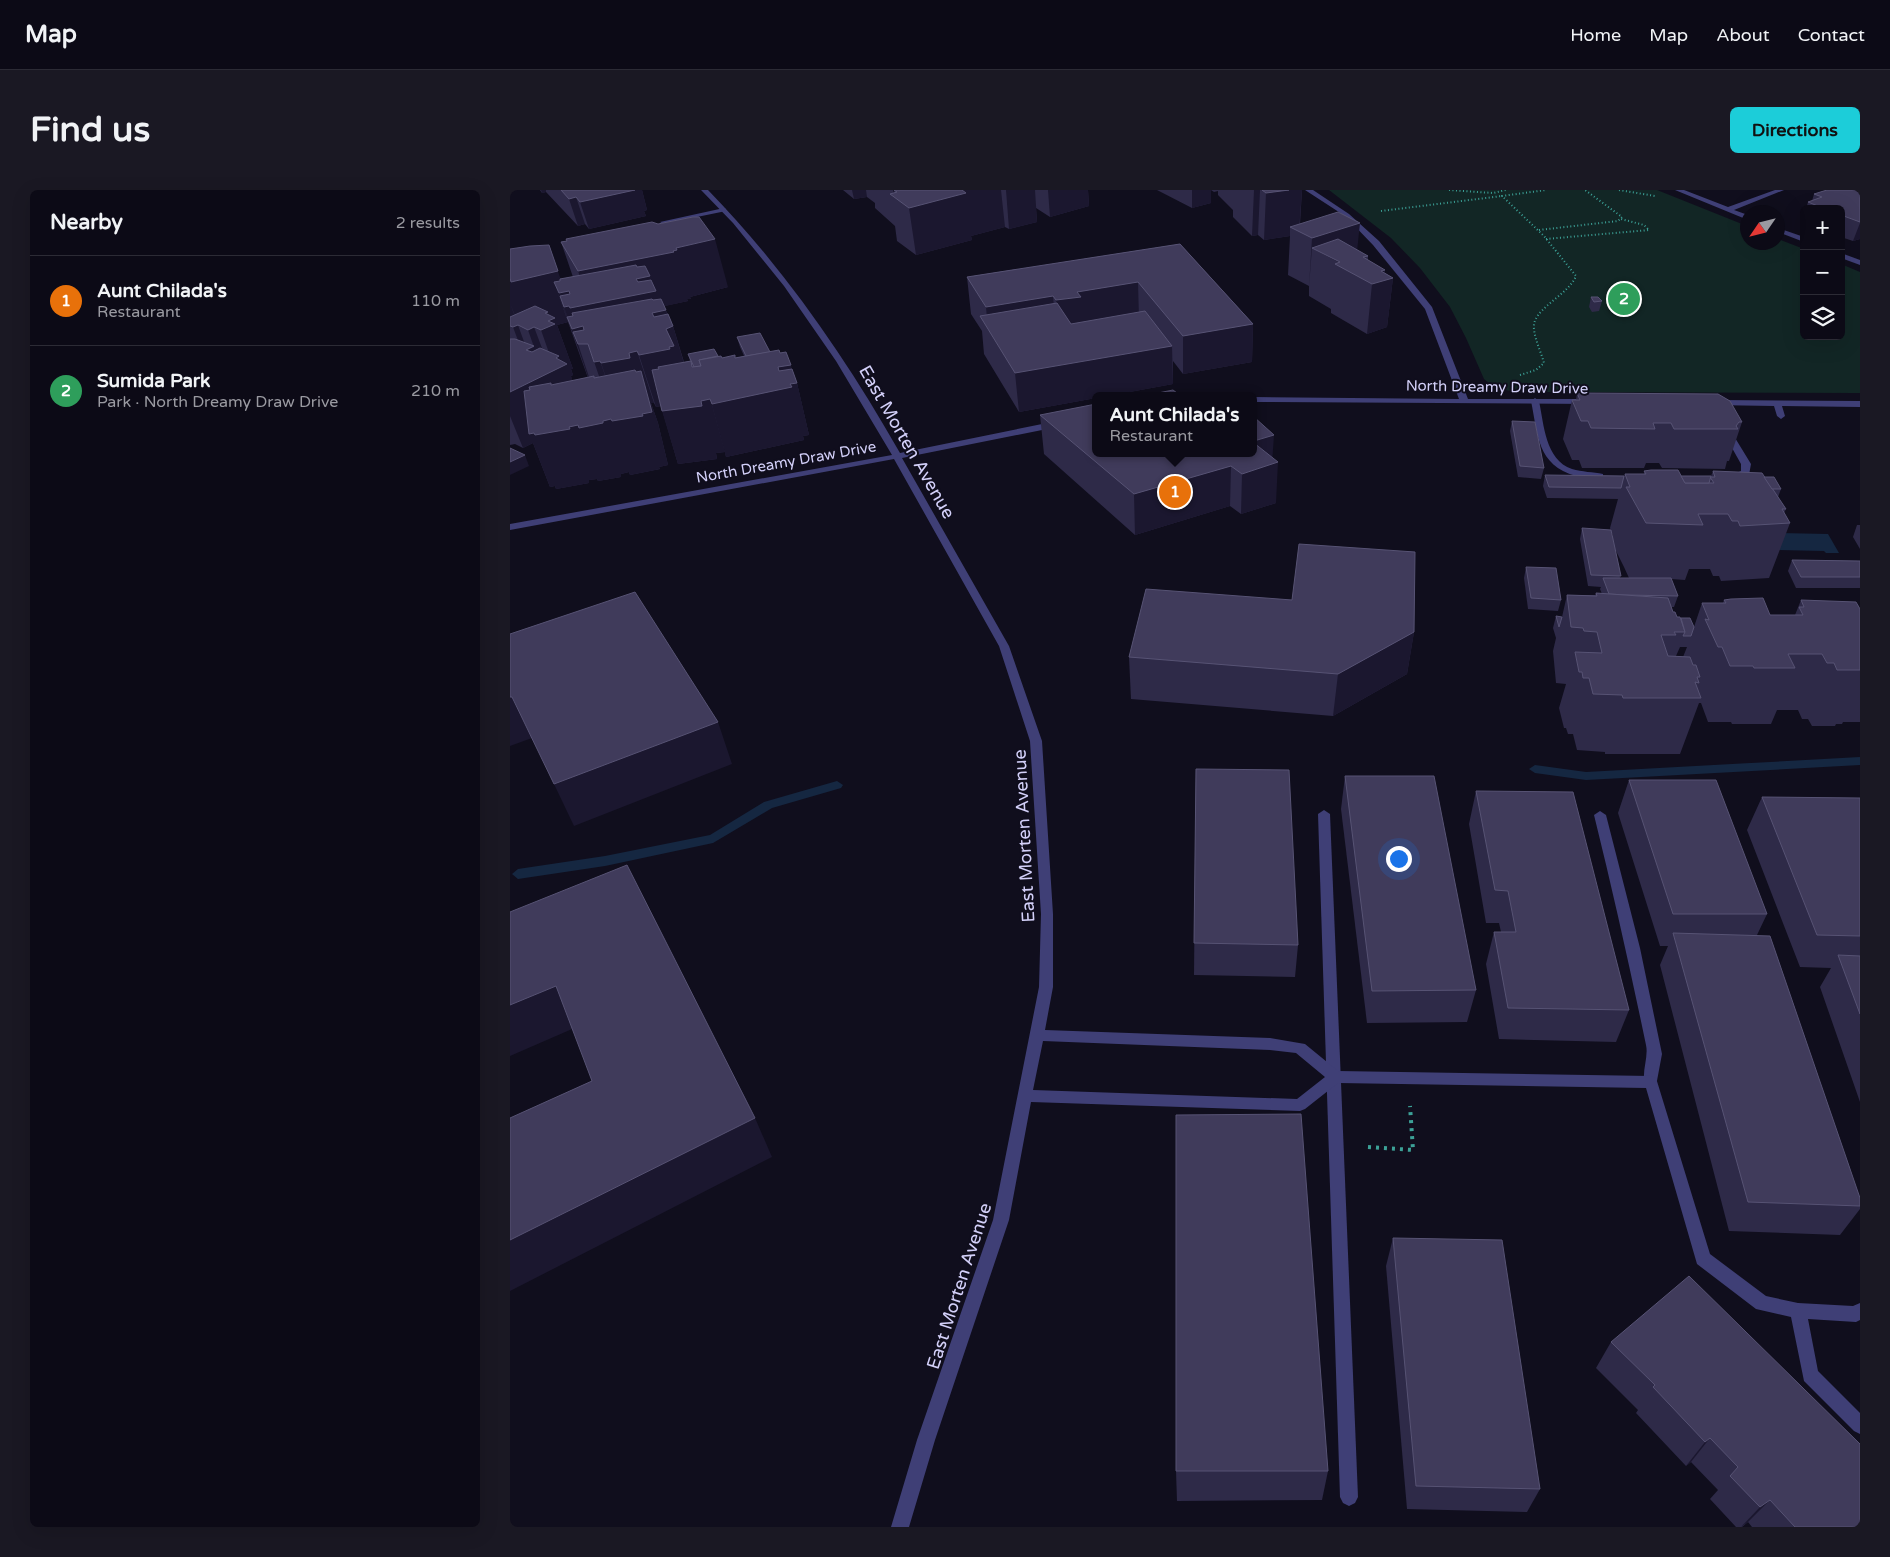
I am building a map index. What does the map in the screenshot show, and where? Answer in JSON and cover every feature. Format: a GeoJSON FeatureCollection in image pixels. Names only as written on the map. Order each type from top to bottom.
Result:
{"type":"FeatureCollection","features":[{"type":"Feature","properties":{"kind":"street","name":"East Morten Avenue"},"geometry":{"type":"LineString","coordinates":[[704,190],[724,210],[787,284],[840,360],[1004,646],[1036,741],[1047,914],[1046,987],[1001,1220],[926,1440],[900,1527]]}},
{"type":"Feature","properties":{"kind":"street"},"geometry":{"type":"LineString","coordinates":[[1308,190],[1346,215],[1376,243],[1429,309],[1464,400]]}},
{"type":"Feature","properties":{"kind":"street"},"geometry":{"type":"LineString","coordinates":[[1678,190],[1740,215]]}},
{"type":"Feature","properties":{"kind":"street"},"geometry":{"type":"LineString","coordinates":[[1727,210],[1781,190]]}},
{"type":"Feature","properties":{"kind":"street"},"geometry":{"type":"LineString","coordinates":[[663,222],[724,210]]}},
{"type":"Feature","properties":{"kind":"street"},"geometry":{"type":"LineString","coordinates":[[1785,233],[1800,238]]}},
{"type":"Feature","properties":{"kind":"street"},"geometry":{"type":"LineString","coordinates":[[1845,257],[1860,263]]}},
{"type":"Feature","properties":{"kind":"street","name":"North Dreamy Draw Drive"},"geometry":{"type":"LineString","coordinates":[[1257,400],[1594,402]]}},
{"type":"Feature","properties":{"kind":"street"},"geometry":{"type":"LineString","coordinates":[[1535,401],[1550,460],[1562,470],[1579,475],[1607,476]]}},
{"type":"Feature","properties":{"kind":"street"},"geometry":{"type":"LineString","coordinates":[[1726,477],[1746,473],[1746,464],[1710,403],[1860,404]]}},
{"type":"Feature","properties":{"kind":"street"},"geometry":{"type":"LineString","coordinates":[[1777,403],[1781,416]]}},
{"type":"Feature","properties":{"kind":"street","name":"North Dreamy Draw Drive"},"geometry":{"type":"LineString","coordinates":[[510,527],[1069,422]]}},
{"type":"Feature","properties":{"kind":"street"},"geometry":{"type":"LineString","coordinates":[[1324,814],[1349,1496]]}},
{"type":"Feature","properties":{"kind":"street"},"geometry":{"type":"LineString","coordinates":[[1600,815],[1633,948],[1655,1054],[1651,1082],[1703,1259],[1762,1303],[1798,1311],[1856,1314],[1860,1311]]}},
{"type":"Feature","properties":{"kind":"street"},"geometry":{"type":"LineString","coordinates":[[1037,1035],[1260,1043],[1293,1047],[1300,1048],[1335,1077],[1651,1082]]}},
{"type":"Feature","properties":{"kind":"street"},"geometry":{"type":"LineString","coordinates":[[1025,1096],[1300,1105],[1335,1077]]}},
{"type":"Feature","properties":{"kind":"street"},"geometry":{"type":"LineString","coordinates":[[1798,1311],[1810,1375],[1860,1425]]}},
{"type":"Feature","properties":{"kind":"path"},"geometry":{"type":"LineString","coordinates":[[1449,190],[1493,193],[1506,190]]}},
{"type":"Feature","properties":{"kind":"path"},"geometry":{"type":"LineString","coordinates":[[1520,190],[1523,193]]}},
{"type":"Feature","properties":{"kind":"path"},"geometry":{"type":"LineString","coordinates":[[1374,212],[1546,190]]}},
{"type":"Feature","properties":{"kind":"path"},"geometry":{"type":"LineString","coordinates":[[1585,190],[1622,217],[1621,219]]}},
{"type":"Feature","properties":{"kind":"path"},"geometry":{"type":"LineString","coordinates":[[1620,190],[1660,197]]}},
{"type":"Feature","properties":{"kind":"path"},"geometry":{"type":"LineString","coordinates":[[1463,192],[1466,200]]}},
{"type":"Feature","properties":{"kind":"path"},"geometry":{"type":"LineString","coordinates":[[1502,196],[1538,230],[1576,276],[1572,286],[1538,313],[1533,327],[1544,363],[1536,370],[1517,376]]}},
{"type":"Feature","properties":{"kind":"path"},"geometry":{"type":"LineString","coordinates":[[1538,230],[1618,221],[1621,219],[1644,225],[1649,230],[1546,239]]}},
{"type":"Feature","properties":{"kind":"path"},"geometry":{"type":"LineString","coordinates":[[1368,1147],[1413,1150],[1410,1105]]}},
{"type":"Feature","properties":{"kind":"green space"},"geometry":{"type":"Polygon","coordinates":[[[1329,190],[1657,190],[1740,223],[1740,250],[1785,250],[1785,242],[1800,247],[1800,340],[1845,340],[1845,266],[1860,272],[1860,393],[1516,392],[1495,388],[1484,379],[1450,307],[1420,268],[1391,238],[1329,190]]]}},
{"type":"Feature","properties":{"kind":"water"},"geometry":{"type":"Polygon","coordinates":[[[1779,533],[1828,534],[1839,553],[1776,550],[1779,533]]]}},
{"type":"Feature","properties":{"kind":"building"},"geometry":{"type":"Polygon","coordinates":[[[561,190],[635,190],[580,202],[576,197],[569,199],[561,190]]]}},
{"type":"Feature","properties":{"kind":"building"},"geometry":{"type":"Polygon","coordinates":[[[894,190],[962,190],[966,193],[909,208],[890,194],[897,192],[894,190]]]}},
{"type":"Feature","properties":{"kind":"building"},"geometry":{"type":"Polygon","coordinates":[[[1262,190],[1289,190],[1266,193],[1262,190]]]}},
{"type":"Feature","properties":{"kind":"building"},"geometry":{"type":"Polygon","coordinates":[[[1827,190],[1860,190],[1860,222],[1845,216],[1845,205],[1815,205],[1808,202],[1822,197],[1814,194],[1827,190]]]}},
{"type":"Feature","properties":{"kind":"building"},"geometry":{"type":"Polygon","coordinates":[[[1338,212],[1360,223],[1312,238],[1290,227],[1338,212]]]}},
{"type":"Feature","properties":{"kind":"building"},"geometry":{"type":"Polygon","coordinates":[[[699,217],[715,239],[676,248],[677,250],[674,252],[578,271],[561,242],[567,241],[566,239],[652,222],[658,224],[699,217]]]}},
{"type":"Feature","properties":{"kind":"building"},"geometry":{"type":"Polygon","coordinates":[[[1338,239],[1368,256],[1363,257],[1385,270],[1381,271],[1393,278],[1372,284],[1335,264],[1340,262],[1312,248],[1338,239]]]}},
{"type":"Feature","properties":{"kind":"building"},"geometry":{"type":"Polygon","coordinates":[[[1180,244],[1253,324],[1183,336],[1138,282],[1077,292],[1081,297],[1056,300],[1053,296],[986,307],[967,277],[1180,244]]]}},
{"type":"Feature","properties":{"kind":"building"},"geometry":{"type":"Polygon","coordinates":[[[549,245],[558,271],[511,282],[510,249],[549,245]]]}},
{"type":"Feature","properties":{"kind":"building"},"geometry":{"type":"Polygon","coordinates":[[[636,265],[637,267],[645,266],[650,276],[636,279],[638,282],[651,280],[656,291],[570,308],[569,306],[564,307],[560,296],[570,294],[569,291],[559,293],[554,282],[560,281],[560,279],[636,265]]]}},
{"type":"Feature","properties":{"kind":"building"},"geometry":{"type":"Polygon","coordinates":[[[1591,297],[1598,297],[1602,301],[1594,302],[1591,297]]]}},
{"type":"Feature","properties":{"kind":"building"},"geometry":{"type":"Polygon","coordinates":[[[661,299],[666,310],[652,313],[654,317],[668,314],[673,326],[666,329],[674,346],[669,347],[670,349],[639,355],[637,351],[629,353],[630,358],[601,363],[600,361],[594,362],[588,344],[578,344],[573,332],[584,330],[583,326],[572,329],[567,317],[573,316],[572,313],[661,299]]]}},
{"type":"Feature","properties":{"kind":"building"},"geometry":{"type":"Polygon","coordinates":[[[1057,303],[1071,324],[1145,311],[1172,346],[1015,373],[980,316],[1057,303]]]}},
{"type":"Feature","properties":{"kind":"building"},"geometry":{"type":"Polygon","coordinates":[[[535,306],[548,312],[545,313],[555,318],[548,321],[555,324],[541,330],[534,327],[528,330],[518,325],[510,326],[510,317],[535,306]]]}},
{"type":"Feature","properties":{"kind":"building"},"geometry":{"type":"Polygon","coordinates":[[[760,333],[770,352],[746,356],[737,337],[760,333]]]}},
{"type":"Feature","properties":{"kind":"building"},"geometry":{"type":"Polygon","coordinates":[[[510,339],[534,346],[526,350],[532,352],[540,348],[559,356],[556,358],[567,364],[510,392],[510,339]]]}},
{"type":"Feature","properties":{"kind":"building"},"geometry":{"type":"Polygon","coordinates":[[[714,349],[718,356],[699,360],[701,366],[694,367],[688,354],[714,349]]]}},
{"type":"Feature","properties":{"kind":"building"},"geometry":{"type":"Polygon","coordinates":[[[779,350],[780,353],[786,352],[791,365],[778,367],[779,371],[792,369],[797,383],[790,384],[792,387],[712,404],[710,399],[701,401],[702,406],[662,411],[652,370],[659,369],[658,367],[691,361],[692,367],[701,366],[699,360],[735,355],[735,358],[779,350]]]}},
{"type":"Feature","properties":{"kind":"building"},"geometry":{"type":"Polygon","coordinates":[[[635,370],[636,372],[641,371],[652,412],[642,414],[643,416],[612,421],[611,419],[603,421],[603,423],[579,428],[578,425],[569,427],[570,429],[535,435],[534,433],[529,434],[524,391],[530,390],[529,387],[551,383],[551,385],[635,370]]]}},
{"type":"Feature","properties":{"kind":"building"},"geometry":{"type":"Polygon","coordinates":[[[1577,393],[1718,394],[1730,401],[1742,422],[1739,422],[1736,426],[1738,429],[1674,429],[1671,423],[1653,423],[1655,429],[1591,428],[1588,421],[1581,421],[1572,400],[1580,400],[1577,393]]]}},
{"type":"Feature","properties":{"kind":"building"},"geometry":{"type":"Polygon","coordinates":[[[1092,405],[1092,457],[1257,457],[1257,445],[1278,462],[1242,474],[1231,466],[1134,494],[1040,415],[1092,405]]]}},
{"type":"Feature","properties":{"kind":"building"},"geometry":{"type":"Polygon","coordinates":[[[1257,420],[1274,435],[1257,440],[1257,420]]]}},
{"type":"Feature","properties":{"kind":"building"},"geometry":{"type":"Polygon","coordinates":[[[1512,421],[1535,422],[1544,468],[1520,466],[1512,421]]]}},
{"type":"Feature","properties":{"kind":"building"},"geometry":{"type":"Polygon","coordinates":[[[510,448],[525,455],[510,462],[510,448]]]}},
{"type":"Feature","properties":{"kind":"building"},"geometry":{"type":"Polygon","coordinates":[[[1678,470],[1685,483],[1714,483],[1710,477],[1715,477],[1713,471],[1762,473],[1786,509],[1782,509],[1790,523],[1740,526],[1738,521],[1732,521],[1728,514],[1698,514],[1703,525],[1646,523],[1626,487],[1630,487],[1625,474],[1646,474],[1644,471],[1678,470]]]}},
{"type":"Feature","properties":{"kind":"building"},"geometry":{"type":"Polygon","coordinates":[[[1545,475],[1624,476],[1621,488],[1549,487],[1545,475]]]}},
{"type":"Feature","properties":{"kind":"building"},"geometry":{"type":"Polygon","coordinates":[[[1681,476],[1711,476],[1709,483],[1685,483],[1681,476]]]}},
{"type":"Feature","properties":{"kind":"building"},"geometry":{"type":"Polygon","coordinates":[[[1764,477],[1774,477],[1781,489],[1772,489],[1764,477]]]}},
{"type":"Feature","properties":{"kind":"building"},"geometry":{"type":"Polygon","coordinates":[[[1582,528],[1611,530],[1621,576],[1591,575],[1582,528]]]}},
{"type":"Feature","properties":{"kind":"building"},"geometry":{"type":"Polygon","coordinates":[[[1299,544],[1415,552],[1414,632],[1338,674],[1129,657],[1146,589],[1292,600],[1299,544]]]}},
{"type":"Feature","properties":{"kind":"building"},"geometry":{"type":"Polygon","coordinates":[[[1792,560],[1860,561],[1860,577],[1801,577],[1792,560]]]}},
{"type":"Feature","properties":{"kind":"building"},"geometry":{"type":"Polygon","coordinates":[[[1526,567],[1556,568],[1561,600],[1531,598],[1526,567]]]}},
{"type":"Feature","properties":{"kind":"building"},"geometry":{"type":"Polygon","coordinates":[[[1603,578],[1671,578],[1678,596],[1609,594],[1603,578]]]}},
{"type":"Feature","properties":{"kind":"building"},"geometry":{"type":"Polygon","coordinates":[[[635,592],[718,722],[554,784],[512,697],[510,697],[510,634],[635,592]]]}},
{"type":"Feature","properties":{"kind":"building"},"geometry":{"type":"Polygon","coordinates":[[[1596,593],[1668,598],[1673,612],[1675,612],[1677,617],[1680,617],[1685,632],[1674,632],[1676,635],[1661,635],[1668,656],[1690,657],[1693,665],[1696,665],[1700,677],[1697,677],[1699,683],[1695,682],[1701,698],[1623,698],[1622,695],[1593,694],[1589,678],[1583,678],[1582,672],[1579,672],[1575,652],[1602,653],[1597,632],[1571,627],[1567,595],[1597,596],[1596,593]]]}},
{"type":"Feature","properties":{"kind":"building"},"geometry":{"type":"Polygon","coordinates":[[[1763,598],[1770,615],[1803,615],[1799,607],[1804,607],[1801,600],[1856,602],[1860,609],[1860,670],[1837,670],[1834,663],[1827,663],[1822,654],[1788,654],[1795,668],[1730,666],[1722,647],[1718,647],[1705,619],[1709,620],[1702,603],[1726,603],[1724,600],[1763,598]]]}},
{"type":"Feature","properties":{"kind":"building"},"geometry":{"type":"Polygon","coordinates":[[[1556,616],[1562,617],[1559,627],[1556,616]]]}},
{"type":"Feature","properties":{"kind":"building"},"geometry":{"type":"Polygon","coordinates":[[[1681,618],[1690,618],[1694,627],[1691,636],[1683,636],[1685,632],[1681,618]]]}},
{"type":"Feature","properties":{"kind":"building"},"geometry":{"type":"Polygon","coordinates":[[[1196,769],[1289,770],[1298,945],[1194,943],[1196,769]]]}},
{"type":"Feature","properties":{"kind":"building"},"geometry":{"type":"Polygon","coordinates":[[[1345,776],[1434,776],[1476,990],[1372,991],[1345,776]]]}},
{"type":"Feature","properties":{"kind":"building"},"geometry":{"type":"Polygon","coordinates":[[[1629,780],[1716,780],[1767,914],[1673,914],[1629,780]]]}},
{"type":"Feature","properties":{"kind":"building"},"geometry":{"type":"Polygon","coordinates":[[[1476,791],[1573,792],[1629,1010],[1508,1008],[1494,932],[1516,932],[1508,891],[1495,890],[1476,791]]]}},
{"type":"Feature","properties":{"kind":"building"},"geometry":{"type":"Polygon","coordinates":[[[1762,797],[1860,798],[1860,936],[1817,935],[1762,797]]]}},
{"type":"Feature","properties":{"kind":"building"},"geometry":{"type":"Polygon","coordinates":[[[627,865],[755,1118],[510,1240],[510,1118],[592,1081],[556,986],[510,1005],[510,912],[627,865]]]}},
{"type":"Feature","properties":{"kind":"building"},"geometry":{"type":"Polygon","coordinates":[[[1673,933],[1770,936],[1860,1198],[1860,1206],[1748,1202],[1673,933]]]}},
{"type":"Feature","properties":{"kind":"building"},"geometry":{"type":"Polygon","coordinates":[[[1838,955],[1860,956],[1860,1014],[1838,955]]]}},
{"type":"Feature","properties":{"kind":"building"},"geometry":{"type":"Polygon","coordinates":[[[1301,1114],[1328,1471],[1176,1471],[1176,1115],[1301,1114]]]}},
{"type":"Feature","properties":{"kind":"building"},"geometry":{"type":"Polygon","coordinates":[[[1393,1238],[1502,1240],[1540,1489],[1416,1486],[1393,1238]]]}},
{"type":"Feature","properties":{"kind":"building"},"geometry":{"type":"Polygon","coordinates":[[[1689,1276],[1860,1444],[1860,1527],[1795,1527],[1770,1500],[1760,1507],[1730,1476],[1738,1467],[1710,1438],[1705,1442],[1653,1387],[1655,1385],[1611,1342],[1689,1276]]]}},
{"type":"Feature","properties":{"kind":"waterway"},"geometry":{"type":"LineString","coordinates":[[1535,769],[1586,776],[1860,761]]}},
{"type":"Feature","properties":{"kind":"waterway"},"geometry":{"type":"LineString","coordinates":[[518,874],[605,861],[713,839],[768,805],[837,785]]}},
{"type":"Feature","properties":{"kind":"place","name":"Sumida Park"},"geometry":{"type":"Point","coordinates":[1624,299]}},
{"type":"Feature","properties":{"kind":"place","name":"Aunt Chilada's"},"geometry":{"type":"Point","coordinates":[1175,492]}}]}
